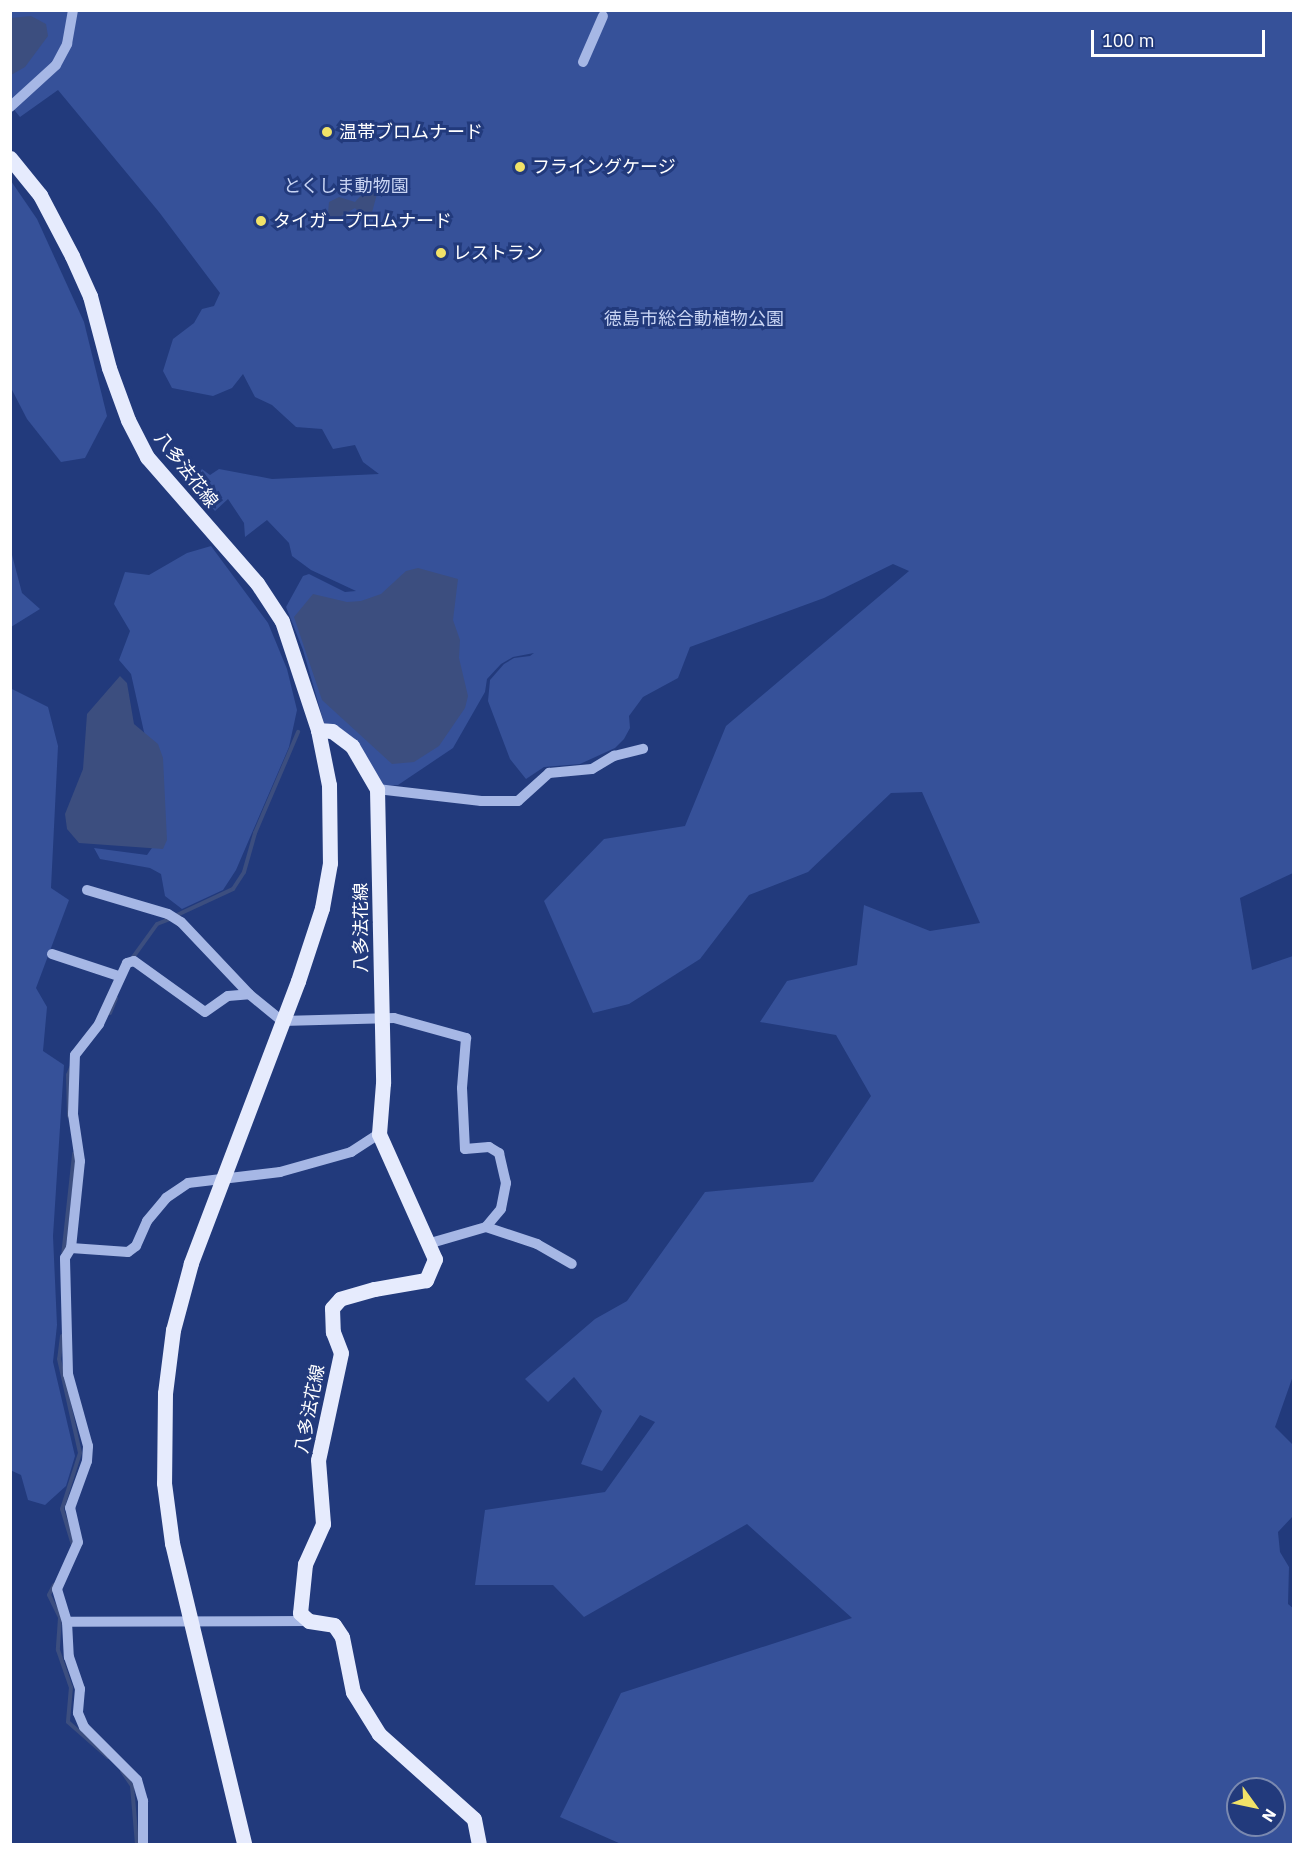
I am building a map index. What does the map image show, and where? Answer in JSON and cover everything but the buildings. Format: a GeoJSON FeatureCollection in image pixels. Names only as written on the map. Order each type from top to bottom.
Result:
{"type":"FeatureCollection","features":[{"type":"Feature","properties":{"kind":"main road","name":"八多法花線"},"geometry":{"type":"LineString","coordinates":[[10,158],[55,219],[90,296],[109,368],[128,420],[147,457],[257,583],[282,621],[318,730],[329,785],[330,863],[322,908],[191,1263],[173,1330],[165,1393],[164,1483],[172,1543],[189,1624],[244,1845]]}},
{"type":"Feature","properties":{"kind":"main road","name":"八多法花線"},"geometry":{"type":"LineString","coordinates":[[309,1621],[300,1613],[305,1564],[323,1524],[318,1460],[341,1353],[333,1332],[332,1308],[340,1299],[374,1288],[426,1280],[435,1259],[431,1243],[414,1215],[379,1134],[383,1083],[377,789],[352,746],[332,731],[318,730]]}},
{"type":"Feature","properties":{"kind":"main road"},"geometry":{"type":"LineString","coordinates":[[309,1621],[334,1626],[342,1637],[353,1692],[379,1734],[474,1819],[479,1845]]}},
{"type":"Feature","properties":{"kind":"street"},"geometry":{"type":"LineString","coordinates":[[12,106],[56,65],[67,44],[73,10]]}},
{"type":"Feature","properties":{"kind":"street"},"geometry":{"type":"LineString","coordinates":[[583,62],[603,16]]}},
{"type":"Feature","properties":{"kind":"street"},"geometry":{"type":"LineString","coordinates":[[377,789],[481,801],[518,801],[549,773],[585,770],[614,756],[643,749]]}},
{"type":"Feature","properties":{"kind":"street"},"geometry":{"type":"LineString","coordinates":[[87,890],[168,914],[181,922],[249,994],[282,1021],[380,1017],[466,1038],[462,1088],[465,1149],[489,1147],[499,1153],[506,1183],[501,1209],[486,1227],[431,1243]]}},
{"type":"Feature","properties":{"kind":"street"},"geometry":{"type":"LineString","coordinates":[[52,954],[118,976]]}},
{"type":"Feature","properties":{"kind":"street"},"geometry":{"type":"LineString","coordinates":[[143,1845],[143,1801],[137,1780],[123,1761],[84,1727],[78,1713],[80,1689],[69,1657],[66,1623],[57,1589],[78,1542],[70,1508],[87,1461],[88,1446],[68,1374],[65,1258],[71,1248],[80,1161],[73,1114],[75,1055],[99,1024],[118,976],[126,963],[134,961],[205,1012],[228,996],[249,994]]}},
{"type":"Feature","properties":{"kind":"street"},"geometry":{"type":"LineString","coordinates":[[71,1248],[128,1252],[136,1246],[147,1221],[166,1198],[188,1183],[280,1172],[351,1152],[379,1134]]}},
{"type":"Feature","properties":{"kind":"street"},"geometry":{"type":"LineString","coordinates":[[486,1227],[537,1244],[572,1264]]}},
{"type":"Feature","properties":{"kind":"street"},"geometry":{"type":"LineString","coordinates":[[66,1623],[189,1624],[309,1621]]}},
{"type":"Feature","properties":{"kind":"green space"},"geometry":{"type":"Polygon","coordinates":[[[10,11],[1293,11],[1293,873],[1240,898],[1252,970],[1293,956],[1294,1373],[1275,1427],[1294,1446],[1293,1516],[1278,1532],[1280,1552],[1289,1567],[1288,1604],[1294,1609],[1293,1844],[621,1844],[560,1817],[621,1693],[852,1618],[747,1524],[584,1617],[553,1585],[475,1585],[485,1510],[605,1492],[655,1422],[640,1415],[602,1471],[581,1464],[602,1411],[574,1377],[548,1402],[525,1379],[595,1319],[627,1301],[705,1192],[813,1182],[871,1096],[836,1035],[760,1022],[787,981],[857,965],[864,905],[930,931],[980,923],[922,792],[891,793],[808,872],[749,895],[700,959],[629,1004],[593,1013],[544,901],[604,839],[685,826],[726,726],[909,571],[893,564],[824,598],[690,647],[678,678],[643,697],[629,716],[630,728],[624,739],[615,748],[580,764],[544,767],[526,779],[510,759],[488,701],[490,680],[504,664],[514,658],[530,656],[534,653],[513,657],[501,664],[487,679],[485,692],[453,748],[398,785],[382,786],[338,727],[324,723],[303,650],[286,607],[303,576],[309,574],[345,592],[356,591],[311,570],[292,556],[289,543],[267,520],[245,537],[244,523],[228,499],[215,511],[191,483],[202,469],[210,475],[219,469],[272,479],[379,474],[363,462],[355,445],[333,449],[322,429],[296,427],[272,405],[255,397],[243,374],[232,388],[213,396],[172,388],[163,371],[173,339],[194,323],[202,309],[214,306],[220,293],[159,212],[58,90],[20,117],[11,106],[10,11]]]}},
{"type":"Feature","properties":{"kind":"green space"},"geometry":{"type":"Polygon","coordinates":[[[11,181],[37,219],[84,322],[107,416],[85,458],[61,462],[27,419],[11,388],[11,181]]]}},
{"type":"Feature","properties":{"kind":"green space"},"geometry":{"type":"Polygon","coordinates":[[[211,546],[268,623],[287,669],[297,710],[289,747],[236,870],[223,890],[182,909],[165,896],[161,874],[150,868],[100,859],[94,848],[147,855],[159,838],[157,760],[144,732],[131,674],[119,660],[130,631],[114,604],[125,572],[149,575],[187,553],[211,546]]]}},
{"type":"Feature","properties":{"kind":"green space"},"geometry":{"type":"Polygon","coordinates":[[[11,551],[22,593],[40,609],[11,627],[11,551]]]}},
{"type":"Feature","properties":{"kind":"green space"},"geometry":{"type":"Polygon","coordinates":[[[10,688],[48,707],[58,746],[51,888],[69,900],[36,988],[47,1007],[43,1051],[64,1065],[53,1236],[57,1325],[53,1362],[75,1456],[66,1486],[45,1505],[28,1500],[21,1475],[10,1470],[10,688]]]}},
{"type":"Feature","properties":{"kind":"shaded area"},"geometry":{"type":"Polygon","coordinates":[[[31,16],[46,24],[48,36],[25,67],[11,75],[11,18],[31,16]]]}},
{"type":"Feature","properties":{"kind":"shaded area"},"geometry":{"type":"Polygon","coordinates":[[[370,186],[377,194],[371,216],[363,217],[355,208],[333,221],[328,213],[329,202],[339,197],[355,202],[370,186]]]}},
{"type":"Feature","properties":{"kind":"shaded area"},"geometry":{"type":"Polygon","coordinates":[[[418,568],[458,579],[453,620],[460,640],[459,658],[468,696],[465,708],[439,746],[414,762],[392,764],[322,700],[294,617],[313,594],[347,602],[361,601],[381,594],[406,571],[418,568]]]}},
{"type":"Feature","properties":{"kind":"shaded area"},"geometry":{"type":"Polygon","coordinates":[[[120,676],[127,683],[134,724],[158,744],[163,758],[167,840],[163,849],[79,843],[67,829],[65,814],[83,769],[87,714],[120,676]]]}},
{"type":"Feature","properties":{"kind":"waterway"},"geometry":{"type":"LineString","coordinates":[[177,915],[233,889],[244,872],[255,833],[298,732]]}},
{"type":"Feature","properties":{"kind":"waterway"},"geometry":{"type":"LineString","coordinates":[[131,960],[157,924],[170,919]]}},
{"type":"Feature","properties":{"kind":"waterway"},"geometry":{"type":"LineString","coordinates":[[110,1013],[116,998]]}},
{"type":"Feature","properties":{"kind":"waterway"},"geometry":{"type":"LineString","coordinates":[[69,1116],[68,1075],[71,1068]]}},
{"type":"Feature","properties":{"kind":"waterway"},"geometry":{"type":"LineString","coordinates":[[63,1256],[74,1154]]}},
{"type":"Feature","properties":{"kind":"waterway"},"geometry":{"type":"LineString","coordinates":[[62,1336],[59,1359],[80,1453],[62,1509],[73,1546]]}},
{"type":"Feature","properties":{"kind":"waterway"},"geometry":{"type":"LineString","coordinates":[[54,1585],[49,1595],[60,1618],[58,1650],[71,1687],[68,1722],[108,1757]]}},
{"type":"Feature","properties":{"kind":"waterway"},"geometry":{"type":"LineString","coordinates":[[122,1771],[132,1786],[137,1844]]}},
{"type":"Feature","properties":{"kind":"place","name":"温帯ブロムナード"},"geometry":{"type":"Point","coordinates":[327,132]}},
{"type":"Feature","properties":{"kind":"place","name":"フライングケージ"},"geometry":{"type":"Point","coordinates":[520,167]}},
{"type":"Feature","properties":{"kind":"place","name":"タイガープロムナード"},"geometry":{"type":"Point","coordinates":[261,221]}},
{"type":"Feature","properties":{"kind":"place","name":"レストラン"},"geometry":{"type":"Point","coordinates":[441,253]}},
{"type":"Feature","properties":{"kind":"park label","name":"とくしま動物園"},"geometry":{"type":"Point","coordinates":[346,186]}},
{"type":"Feature","properties":{"kind":"park label","name":"徳島市総合動植物公園"},"geometry":{"type":"Point","coordinates":[694,319]}}]}
